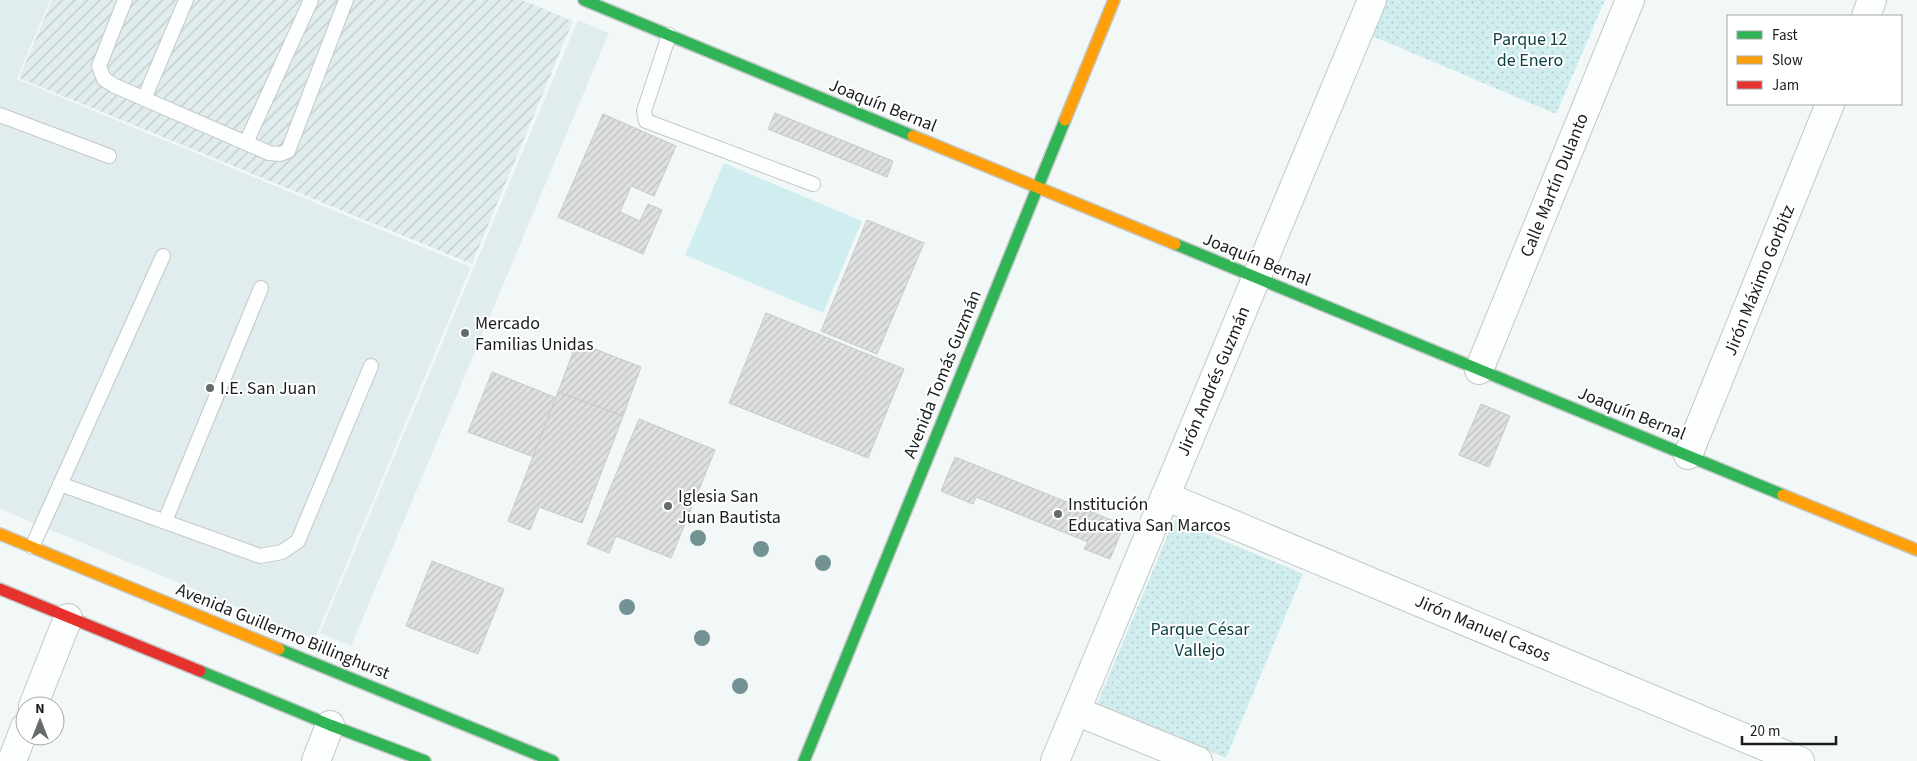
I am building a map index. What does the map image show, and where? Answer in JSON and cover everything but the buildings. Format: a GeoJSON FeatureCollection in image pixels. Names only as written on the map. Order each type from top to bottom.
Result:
{"type":"FeatureCollection","features":[{"type":"Feature","properties":{"kind":"street","name":"Joaquín Bernal"},"geometry":{"type":"LineString","coordinates":[[584,0],[1479,370],[1915,544]]}},
{"type":"Feature","properties":{"kind":"street","name":"Avenida Tomás Guzmán"},"geometry":{"type":"LineString","coordinates":[[804,761],[1114,0]]}},
{"type":"Feature","properties":{"kind":"street","name":"Jirón Andrés Guzmán"},"geometry":{"type":"LineString","coordinates":[[1055,761],[1089,708],[1165,496],[1256,278],[1366,30],[1372,0]]}},
{"type":"Feature","properties":{"kind":"street","name":"Calle Martín Dulanto"},"geometry":{"type":"LineString","coordinates":[[1479,370],[1630,0]]}},
{"type":"Feature","properties":{"kind":"street"},"geometry":{"type":"LineString","coordinates":[[1866,15],[1872,0]]}},
{"type":"Feature","properties":{"kind":"street","name":"Jirón Máximo Gorbitz"},"geometry":{"type":"LineString","coordinates":[[1688,455],[1830,105]]}},
{"type":"Feature","properties":{"kind":"street","name":"Jirón Manuel Casos"},"geometry":{"type":"LineString","coordinates":[[1165,496],[1299,562],[1800,761]]}},
{"type":"Feature","properties":{"kind":"street","name":"Avenida Guillermo Billinghurst"},"geometry":{"type":"LineString","coordinates":[[0,534],[553,761]]}},
{"type":"Feature","properties":{"kind":"street"},"geometry":{"type":"LineString","coordinates":[[0,590],[330,725],[425,761]]}},
{"type":"Feature","properties":{"kind":"street"},"geometry":{"type":"LineString","coordinates":[[37,696],[68,618]]}},
{"type":"Feature","properties":{"kind":"street"},"geometry":{"type":"LineString","coordinates":[[1089,708],[1209,757]]}},
{"type":"Feature","properties":{"kind":"street"},"geometry":{"type":"LineString","coordinates":[[316,761],[330,725]]}},
{"type":"Feature","properties":{"kind":"street"},"geometry":{"type":"LineString","coordinates":[[12,761],[18,746]]}},
{"type":"Feature","properties":{"kind":"lane"},"geometry":{"type":"LineString","coordinates":[[126,0],[99,66],[104,79],[115,86],[269,153],[280,154],[288,151],[346,0]]}},
{"type":"Feature","properties":{"kind":"lane"},"geometry":{"type":"LineString","coordinates":[[144,99],[186,0]]}},
{"type":"Feature","properties":{"kind":"lane"},"geometry":{"type":"LineString","coordinates":[[246,143],[311,0]]}},
{"type":"Feature","properties":{"kind":"lane"},"geometry":{"type":"LineString","coordinates":[[669,35],[644,111],[646,121],[813,184]]}},
{"type":"Feature","properties":{"kind":"lane"},"geometry":{"type":"LineString","coordinates":[[0,115],[109,156]]}},
{"type":"Feature","properties":{"kind":"lane"},"geometry":{"type":"LineString","coordinates":[[32,547],[163,256]]}},
{"type":"Feature","properties":{"kind":"lane"},"geometry":{"type":"LineString","coordinates":[[165,521],[261,288]]}},
{"type":"Feature","properties":{"kind":"lane"},"geometry":{"type":"LineString","coordinates":[[60,484],[260,556],[282,552],[298,541],[371,366]]}},
{"type":"Feature","properties":{"kind":"path"},"geometry":{"type":"LineString","coordinates":[[1366,30],[1476,0]]}},
{"type":"Feature","properties":{"kind":"path"},"geometry":{"type":"LineString","coordinates":[[1481,0],[1493,12],[1500,13],[1511,10],[1522,0],[1590,27],[1594,18]]}},
{"type":"Feature","properties":{"kind":"path"},"geometry":{"type":"LineString","coordinates":[[1511,10],[1555,110]]}},
{"type":"Feature","properties":{"kind":"path"},"geometry":{"type":"LineString","coordinates":[[1467,72],[1493,12]]}},
{"type":"Feature","properties":{"kind":"path"},"geometry":{"type":"LineString","coordinates":[[1366,30],[1555,110]]}},
{"type":"Feature","properties":{"kind":"path"},"geometry":{"type":"LineString","coordinates":[[1555,110],[1559,100]]}},
{"type":"Feature","properties":{"kind":"path"},"geometry":{"type":"LineString","coordinates":[[1176,523],[1299,562]]}},
{"type":"Feature","properties":{"kind":"path"},"geometry":{"type":"LineString","coordinates":[[1089,708],[1176,523]]}},
{"type":"Feature","properties":{"kind":"path"},"geometry":{"type":"LineString","coordinates":[[1176,523],[1194,620]]}},
{"type":"Feature","properties":{"kind":"path"},"geometry":{"type":"LineString","coordinates":[[1208,624],[1299,562]]}},
{"type":"Feature","properties":{"kind":"path"},"geometry":{"type":"LineString","coordinates":[[1209,757],[1299,562]]}},
{"type":"Feature","properties":{"kind":"path"},"geometry":{"type":"LineString","coordinates":[[1194,620],[1200,620],[1208,624],[1212,631],[1212,642],[1205,651],[1188,652],[1181,644],[1179,634],[1181,628],[1184,624],[1194,620]]}},
{"type":"Feature","properties":{"kind":"path"},"geometry":{"type":"LineString","coordinates":[[1089,708],[1181,644]]}},
{"type":"Feature","properties":{"kind":"path"},"geometry":{"type":"LineString","coordinates":[[1196,653],[1209,757]]}},
{"type":"Feature","properties":{"kind":"path"},"geometry":{"type":"LineString","coordinates":[[1089,708],[1217,761]]}},
{"type":"Feature","properties":{"kind":"shaded area","name":"I.E. San Juan"},"geometry":{"type":"Polygon","coordinates":[[[0,0],[50,0],[17,79],[471,267],[315,639],[0,509],[0,0]]]}},
{"type":"Feature","properties":{"kind":"shaded area"},"geometry":{"type":"Polygon","coordinates":[[[52,0],[522,0],[573,21],[472,264],[19,78],[52,0]]]}},
{"type":"Feature","properties":{"kind":"shaded area","name":"Mercado Familias Unidas"},"geometry":{"type":"Polygon","coordinates":[[[578,20],[609,33],[351,646],[320,633],[578,20]]]}},
{"type":"Feature","properties":{"kind":"green space","name":"Parque 12 de Enero"},"geometry":{"type":"Polygon","coordinates":[[[1385,0],[1605,0],[1556,114],[1370,35],[1385,0]]]}},
{"type":"Feature","properties":{"kind":"green space"},"geometry":{"type":"Polygon","coordinates":[[[724,163],[862,221],[823,313],[685,255],[724,163]]]}},
{"type":"Feature","properties":{"kind":"green space","name":"Parque César Vallejo"},"geometry":{"type":"Polygon","coordinates":[[[1174,520],[1303,574],[1226,758],[1097,704],[1174,520]]]}},
{"type":"Feature","properties":{"kind":"traffic: fast"},"geometry":{"type":"LineString","coordinates":[[584,0],[913,136]]}},
{"type":"Feature","properties":{"kind":"traffic: fast"},"geometry":{"type":"LineString","coordinates":[[804,761],[1065,120]]}},
{"type":"Feature","properties":{"kind":"traffic: fast"},"geometry":{"type":"LineString","coordinates":[[1175,244],[1783,495]]}},
{"type":"Feature","properties":{"kind":"traffic: fast"},"geometry":{"type":"LineString","coordinates":[[279,649],[553,761]]}},
{"type":"Feature","properties":{"kind":"traffic: fast"},"geometry":{"type":"LineString","coordinates":[[200,671],[330,725],[425,761]]}},
{"type":"Feature","properties":{"kind":"traffic: slow"},"geometry":{"type":"LineString","coordinates":[[1065,120],[1114,0]]}},
{"type":"Feature","properties":{"kind":"traffic: slow"},"geometry":{"type":"LineString","coordinates":[[913,136],[1175,244]]}},
{"type":"Feature","properties":{"kind":"traffic: slow"},"geometry":{"type":"LineString","coordinates":[[1783,495],[1917,550]]}},
{"type":"Feature","properties":{"kind":"traffic: slow"},"geometry":{"type":"LineString","coordinates":[[0,534],[279,649]]}},
{"type":"Feature","properties":{"kind":"traffic: jam"},"geometry":{"type":"LineString","coordinates":[[0,589],[200,671]]}},
{"type":"Feature","properties":{"kind":"place","name":"Mercado Familias Unidas"},"geometry":{"type":"Point","coordinates":[465,333]}},
{"type":"Feature","properties":{"kind":"place","name":"I.E. San Juan"},"geometry":{"type":"Point","coordinates":[210,388]}},
{"type":"Feature","properties":{"kind":"place","name":"Iglesia San Juan Bautista"},"geometry":{"type":"Point","coordinates":[668,506]}},
{"type":"Feature","properties":{"kind":"place","name":"Institución Educativa San Marcos"},"geometry":{"type":"Point","coordinates":[1058,514]}}]}
